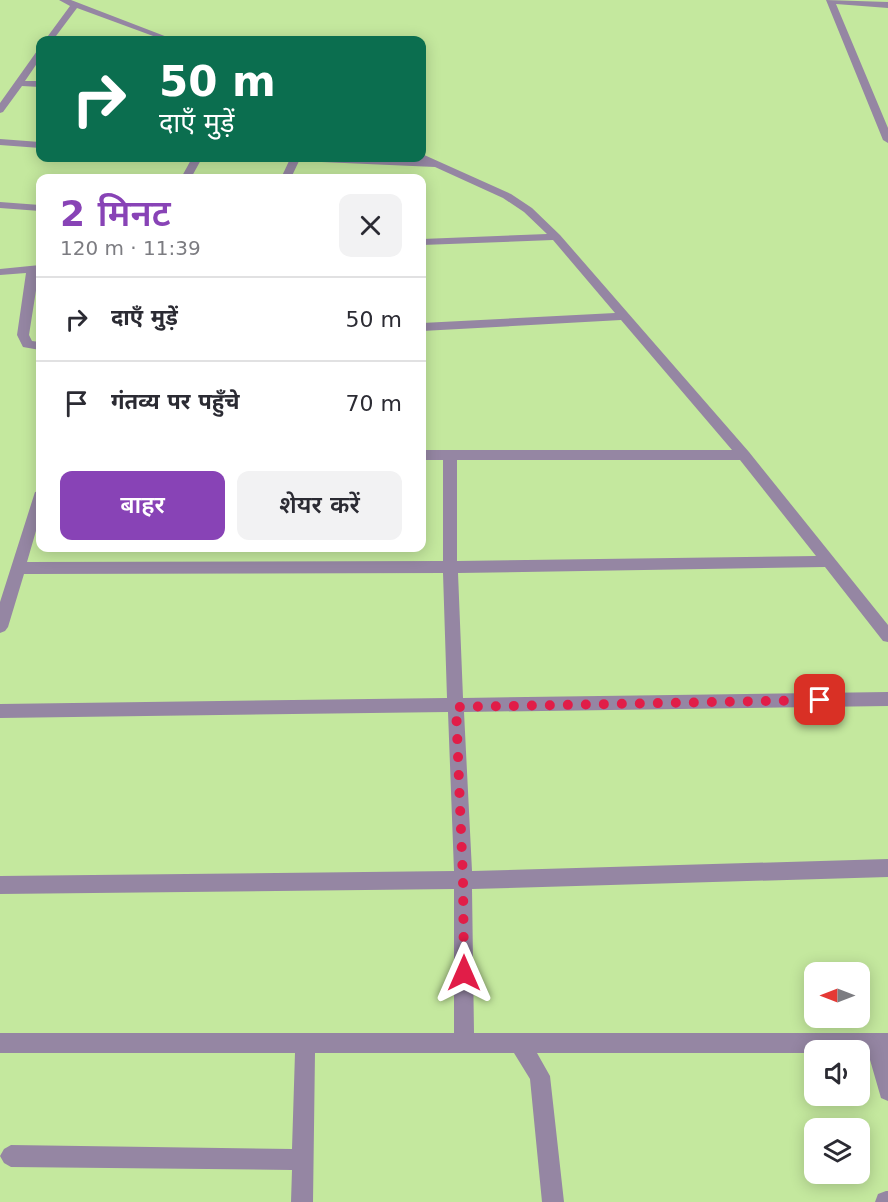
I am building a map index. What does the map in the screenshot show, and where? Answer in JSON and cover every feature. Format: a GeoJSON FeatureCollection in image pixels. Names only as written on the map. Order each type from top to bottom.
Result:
{"type":"FeatureCollection","features":[{"type":"Feature","properties":{"kind":"street"},"geometry":{"type":"LineString","coordinates":[[63,0],[160,36]]}},
{"type":"Feature","properties":{"kind":"street"},"geometry":{"type":"LineString","coordinates":[[888,5],[830,1],[883,117],[888,140]]}},
{"type":"Feature","properties":{"kind":"street"},"geometry":{"type":"LineString","coordinates":[[52,36],[75,5]]}},
{"type":"Feature","properties":{"kind":"street"},"geometry":{"type":"LineString","coordinates":[[0,110],[36,59]]}},
{"type":"Feature","properties":{"kind":"street"},"geometry":{"type":"LineString","coordinates":[[19,83],[36,84]]}},
{"type":"Feature","properties":{"kind":"street"},"geometry":{"type":"LineString","coordinates":[[0,142],[36,145]]}},
{"type":"Feature","properties":{"kind":"street"},"geometry":{"type":"LineString","coordinates":[[426,159],[507,196],[528,210],[556,237],[744,455],[888,636]]}},
{"type":"Feature","properties":{"kind":"street"},"geometry":{"type":"LineString","coordinates":[[390,162],[437,164]]}},
{"type":"Feature","properties":{"kind":"street"},"geometry":{"type":"LineString","coordinates":[[0,205],[36,208]]}},
{"type":"Feature","properties":{"kind":"street"},"geometry":{"type":"LineString","coordinates":[[426,242],[556,237]]}},
{"type":"Feature","properties":{"kind":"street"},"geometry":{"type":"LineString","coordinates":[[0,272],[36,269],[23,335],[27,344],[36,345]]}},
{"type":"Feature","properties":{"kind":"street"},"geometry":{"type":"LineString","coordinates":[[426,327],[626,316]]}},
{"type":"Feature","properties":{"kind":"street"},"geometry":{"type":"LineString","coordinates":[[426,454],[744,455]]}},
{"type":"Feature","properties":{"kind":"street"},"geometry":{"type":"LineString","coordinates":[[450,455],[450,567],[463,880],[464,1043]]}},
{"type":"Feature","properties":{"kind":"street"},"geometry":{"type":"LineString","coordinates":[[0,627],[36,510]]}},
{"type":"Feature","properties":{"kind":"street"},"geometry":{"type":"LineString","coordinates":[[19,568],[450,567],[830,561]]}},
{"type":"Feature","properties":{"kind":"street"},"geometry":{"type":"LineString","coordinates":[[0,711],[456,707],[888,699]]}},
{"type":"Feature","properties":{"kind":"street"},"geometry":{"type":"LineString","coordinates":[[0,885],[463,880],[888,868]]}},
{"type":"Feature","properties":{"kind":"street"},"geometry":{"type":"LineString","coordinates":[[519,1042],[540,1076],[553,1202]]}},
{"type":"Feature","properties":{"kind":"street"},"geometry":{"type":"LineString","coordinates":[[0,1043],[881,1042],[888,1090]]}},
{"type":"Feature","properties":{"kind":"street"},"geometry":{"type":"LineString","coordinates":[[302,1202],[305,1043]]}},
{"type":"Feature","properties":{"kind":"street"},"geometry":{"type":"LineString","coordinates":[[11,1156],[303,1160]]}},
{"type":"Feature","properties":{"kind":"route"},"geometry":{"type":"LineString","coordinates":[[464,973],[456,707],[820,700]]}}]}
